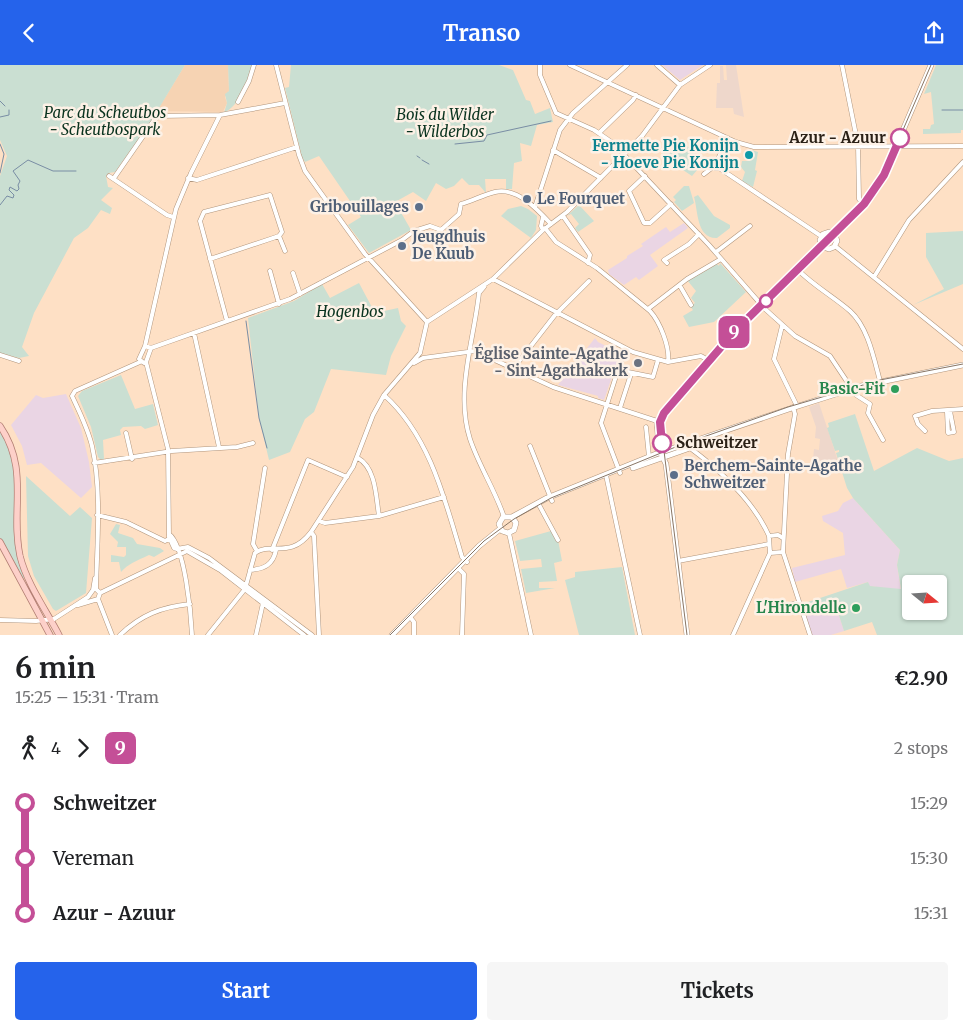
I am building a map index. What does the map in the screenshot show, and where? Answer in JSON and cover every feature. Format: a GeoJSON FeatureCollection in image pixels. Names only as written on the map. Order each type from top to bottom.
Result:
{"type":"FeatureCollection","features":[{"type":"Feature","properties":{"kind":"main road"},"geometry":{"type":"LineString","coordinates":[[835,235],[865,205],[882,181],[931,65]]}},
{"type":"Feature","properties":{"kind":"main road"},"geometry":{"type":"LineString","coordinates":[[829,232],[835,235],[837,241],[835,246],[829,249],[823,247],[820,240],[821,236],[829,232]]}},
{"type":"Feature","properties":{"kind":"main road"},"geometry":{"type":"LineString","coordinates":[[687,635],[666,463],[662,455],[656,426],[657,421],[762,306],[823,247]]}},
{"type":"Feature","properties":{"kind":"main road"},"geometry":{"type":"LineString","coordinates":[[619,471],[722,432],[853,388],[963,365]]}},
{"type":"Feature","properties":{"kind":"main road"},"geometry":{"type":"LineString","coordinates":[[0,426],[11,447],[18,475],[18,537],[20,557],[27,575],[59,635]]}},
{"type":"Feature","properties":{"kind":"main road"},"geometry":{"type":"LineString","coordinates":[[501,530],[499,523],[504,517],[513,519],[539,504],[607,477],[649,457],[690,448],[722,432]]}},
{"type":"Feature","properties":{"kind":"main road"},"geometry":{"type":"LineString","coordinates":[[501,530],[509,533],[515,528],[513,519]]}},
{"type":"Feature","properties":{"kind":"main road"},"geometry":{"type":"LineString","coordinates":[[392,635],[458,568],[501,530]]}},
{"type":"Feature","properties":{"kind":"main road"},"geometry":{"type":"LineString","coordinates":[[0,542],[50,635]]}},
{"type":"Feature","properties":{"kind":"street"},"geometry":{"type":"LineString","coordinates":[[238,102],[249,81],[254,65]]}},
{"type":"Feature","properties":{"kind":"street"},"geometry":{"type":"LineString","coordinates":[[276,65],[305,171],[368,257],[427,322]]}},
{"type":"Feature","properties":{"kind":"street"},"geometry":{"type":"LineString","coordinates":[[540,65],[538,71],[552,108],[567,120],[599,133],[624,155],[716,252],[762,306],[782,326],[830,356],[861,400],[866,400],[870,404],[868,413],[883,439]]}},
{"type":"Feature","properties":{"kind":"street"},"geometry":{"type":"LineString","coordinates":[[570,65],[745,145],[764,149],[858,145],[963,146]]}},
{"type":"Feature","properties":{"kind":"street"},"geometry":{"type":"LineString","coordinates":[[533,206],[557,135],[567,120],[627,65]]}},
{"type":"Feature","properties":{"kind":"street"},"geometry":{"type":"LineString","coordinates":[[657,65],[680,85]]}},
{"type":"Feature","properties":{"kind":"street"},"geometry":{"type":"LineString","coordinates":[[257,551],[294,547],[306,539],[358,457],[373,415],[384,395],[414,363],[420,353],[427,322],[477,292],[544,229],[563,216],[642,136],[680,85],[710,65]]}},
{"type":"Feature","properties":{"kind":"street"},"geometry":{"type":"LineString","coordinates":[[842,65],[858,145],[859,199],[865,205]]}},
{"type":"Feature","properties":{"kind":"street"},"geometry":{"type":"LineString","coordinates":[[599,133],[636,95]]}},
{"type":"Feature","properties":{"kind":"street"},"geometry":{"type":"LineString","coordinates":[[174,217],[167,215],[111,177],[154,120],[160,116],[220,115],[285,103]]}},
{"type":"Feature","properties":{"kind":"street"},"geometry":{"type":"LineString","coordinates":[[140,362],[174,217],[188,178],[220,115]]}},
{"type":"Feature","properties":{"kind":"street"},"geometry":{"type":"LineString","coordinates":[[704,174],[717,161],[728,137]]}},
{"type":"Feature","properties":{"kind":"street"},"geometry":{"type":"LineString","coordinates":[[188,178],[197,180],[297,147]]}},
{"type":"Feature","properties":{"kind":"street"},"geometry":{"type":"LineString","coordinates":[[552,149],[601,178]]}},
{"type":"Feature","properties":{"kind":"street"},"geometry":{"type":"LineString","coordinates":[[717,161],[720,164],[719,168]]}},
{"type":"Feature","properties":{"kind":"street"},"geometry":{"type":"LineString","coordinates":[[874,277],[909,220],[963,162]]}},
{"type":"Feature","properties":{"kind":"street"},"geometry":{"type":"LineString","coordinates":[[713,167],[719,168],[821,236]]}},
{"type":"Feature","properties":{"kind":"street"},"geometry":{"type":"LineString","coordinates":[[644,176],[629,191],[644,223],[650,223],[671,204]]}},
{"type":"Feature","properties":{"kind":"street"},"geometry":{"type":"LineString","coordinates":[[145,346],[151,348],[300,295],[426,226],[441,230],[460,214],[461,204],[496,192],[510,191],[533,206],[551,224]]}},
{"type":"Feature","properties":{"kind":"street"},"geometry":{"type":"LineString","coordinates":[[210,259],[279,236],[282,232],[270,195],[204,212],[200,221],[210,259],[227,321]]}},
{"type":"Feature","properties":{"kind":"street"},"geometry":{"type":"LineString","coordinates":[[563,216],[590,255],[588,263]]}},
{"type":"Feature","properties":{"kind":"street"},"geometry":{"type":"LineString","coordinates":[[543,217],[541,226],[556,242],[600,271],[648,309],[656,318],[668,352],[668,362]]}},
{"type":"Feature","properties":{"kind":"street"},"geometry":{"type":"LineString","coordinates":[[716,252],[750,226]]}},
{"type":"Feature","properties":{"kind":"street"},"geometry":{"type":"LineString","coordinates":[[664,260],[689,244],[699,234]]}},
{"type":"Feature","properties":{"kind":"street"},"geometry":{"type":"LineString","coordinates":[[279,236],[285,251]]}},
{"type":"Feature","properties":{"kind":"street"},"geometry":{"type":"LineString","coordinates":[[835,246],[963,349]]}},
{"type":"Feature","properties":{"kind":"street"},"geometry":{"type":"LineString","coordinates":[[648,309],[687,279],[721,259]]}},
{"type":"Feature","properties":{"kind":"street"},"geometry":{"type":"LineString","coordinates":[[798,270],[851,312],[859,322],[866,334],[880,381]]}},
{"type":"Feature","properties":{"kind":"street"},"geometry":{"type":"LineString","coordinates":[[270,271],[279,304]]}},
{"type":"Feature","properties":{"kind":"street"},"geometry":{"type":"LineString","coordinates":[[294,273],[300,295]]}},
{"type":"Feature","properties":{"kind":"street"},"geometry":{"type":"LineString","coordinates":[[493,279],[626,349],[668,362],[701,356],[710,361]]}},
{"type":"Feature","properties":{"kind":"street"},"geometry":{"type":"LineString","coordinates":[[513,369],[557,313],[589,281]]}},
{"type":"Feature","properties":{"kind":"street"},"geometry":{"type":"LineString","coordinates":[[680,286],[691,305]]}},
{"type":"Feature","properties":{"kind":"street"},"geometry":{"type":"LineString","coordinates":[[477,292],[469,351],[465,403],[467,425],[471,439],[504,517]]}},
{"type":"Feature","properties":{"kind":"street"},"geometry":{"type":"LineString","coordinates":[[782,326],[774,359],[795,407],[788,454],[783,552],[810,635]]}},
{"type":"Feature","properties":{"kind":"street"},"geometry":{"type":"LineString","coordinates":[[194,333],[219,447]]}},
{"type":"Feature","properties":{"kind":"street"},"geometry":{"type":"LineString","coordinates":[[151,348],[146,362],[168,453],[170,536],[177,549],[186,579],[192,635]]}},
{"type":"Feature","properties":{"kind":"street"},"geometry":{"type":"LineString","coordinates":[[619,471],[601,423],[626,349]]}},
{"type":"Feature","properties":{"kind":"street"},"geometry":{"type":"LineString","coordinates":[[414,363],[423,358],[475,351],[553,387],[657,421]]}},
{"type":"Feature","properties":{"kind":"street"},"geometry":{"type":"LineString","coordinates":[[420,353],[423,358]]}},
{"type":"Feature","properties":{"kind":"street"},"geometry":{"type":"LineString","coordinates":[[0,355],[19,361]]}},
{"type":"Feature","properties":{"kind":"street"},"geometry":{"type":"LineString","coordinates":[[618,370],[653,377],[658,360]]}},
{"type":"Feature","properties":{"kind":"street"},"geometry":{"type":"LineString","coordinates":[[112,635],[94,597],[97,515],[94,463],[85,425],[72,396],[75,391],[140,362],[146,362]]}},
{"type":"Feature","properties":{"kind":"street"},"geometry":{"type":"LineString","coordinates":[[620,408],[631,373]]}},
{"type":"Feature","properties":{"kind":"street"},"geometry":{"type":"LineString","coordinates":[[384,395],[408,423],[434,470],[462,557],[466,561]]}},
{"type":"Feature","properties":{"kind":"street"},"geometry":{"type":"LineString","coordinates":[[925,431],[915,416],[932,411],[963,409]]}},
{"type":"Feature","properties":{"kind":"street"},"geometry":{"type":"LineString","coordinates":[[948,411],[954,433],[948,433],[948,411]]}},
{"type":"Feature","properties":{"kind":"street"},"geometry":{"type":"LineString","coordinates":[[646,427],[649,457]]}},
{"type":"Feature","properties":{"kind":"street"},"geometry":{"type":"LineString","coordinates":[[126,433],[132,459]]}},
{"type":"Feature","properties":{"kind":"street"},"geometry":{"type":"LineString","coordinates":[[94,463],[219,447],[237,447],[253,443]]}},
{"type":"Feature","properties":{"kind":"street"},"geometry":{"type":"LineString","coordinates":[[530,446],[552,499]]}},
{"type":"Feature","properties":{"kind":"street"},"geometry":{"type":"LineString","coordinates":[[690,448],[716,468],[738,491],[769,536],[770,553],[733,635]]}},
{"type":"Feature","properties":{"kind":"street"},"geometry":{"type":"LineString","coordinates":[[358,457],[367,467],[373,480],[379,515]]}},
{"type":"Feature","properties":{"kind":"street"},"geometry":{"type":"LineString","coordinates":[[250,570],[263,569],[273,560],[274,550],[308,460],[346,477]]}},
{"type":"Feature","properties":{"kind":"street"},"geometry":{"type":"LineString","coordinates":[[257,551],[254,543],[266,468]]}},
{"type":"Feature","properties":{"kind":"street"},"geometry":{"type":"LineString","coordinates":[[607,477],[640,635]]}},
{"type":"Feature","properties":{"kind":"street"},"geometry":{"type":"LineString","coordinates":[[319,521],[325,523],[379,515],[444,497]]}},
{"type":"Feature","properties":{"kind":"street"},"geometry":{"type":"LineString","coordinates":[[539,504],[558,540]]}},
{"type":"Feature","properties":{"kind":"street"},"geometry":{"type":"LineString","coordinates":[[97,515],[126,523],[158,536],[170,536]]}},
{"type":"Feature","properties":{"kind":"street"},"geometry":{"type":"LineString","coordinates":[[311,532],[314,536],[315,545],[319,635]]}},
{"type":"Feature","properties":{"kind":"street"},"geometry":{"type":"LineString","coordinates":[[509,533],[531,635]]}},
{"type":"Feature","properties":{"kind":"street"},"geometry":{"type":"LineString","coordinates":[[769,536],[778,535],[783,539]]}},
{"type":"Feature","properties":{"kind":"street"},"geometry":{"type":"LineString","coordinates":[[306,539],[315,545]]}},
{"type":"Feature","properties":{"kind":"street"},"geometry":{"type":"LineString","coordinates":[[678,561],[769,544]]}},
{"type":"Feature","properties":{"kind":"street"},"geometry":{"type":"LineString","coordinates":[[177,549],[185,547],[195,550],[216,562],[263,603],[304,635]]}},
{"type":"Feature","properties":{"kind":"street"},"geometry":{"type":"LineString","coordinates":[[0,620],[50,619],[187,551],[245,587],[312,635]]}},
{"type":"Feature","properties":{"kind":"street"},"geometry":{"type":"LineString","coordinates":[[208,635],[245,587],[252,558],[257,551]]}},
{"type":"Feature","properties":{"kind":"street"},"geometry":{"type":"LineString","coordinates":[[770,553],[783,552]]}},
{"type":"Feature","properties":{"kind":"street"},"geometry":{"type":"LineString","coordinates":[[458,568],[464,574],[462,635]]}},
{"type":"Feature","properties":{"kind":"street"},"geometry":{"type":"LineString","coordinates":[[94,589],[100,593]]}},
{"type":"Feature","properties":{"kind":"street"},"geometry":{"type":"LineString","coordinates":[[767,612],[799,602]]}},
{"type":"Feature","properties":{"kind":"street"},"geometry":{"type":"LineString","coordinates":[[256,635],[263,603]]}},
{"type":"Feature","properties":{"kind":"street"},"geometry":{"type":"LineString","coordinates":[[120,635],[149,613],[170,606],[190,604]]}},
{"type":"Feature","properties":{"kind":"street"},"geometry":{"type":"LineString","coordinates":[[410,617],[414,622],[414,635]]}},
{"type":"Feature","properties":{"kind":"shaded area"},"geometry":{"type":"Polygon","coordinates":[[[185,65],[228,65],[229,91],[225,97],[227,103],[223,112],[157,111],[185,65]]]}},
{"type":"Feature","properties":{"kind":"shaded area"},"geometry":{"type":"Polygon","coordinates":[[[662,65],[703,65],[680,80],[662,65]]]}},
{"type":"Feature","properties":{"kind":"shaded area"},"geometry":{"type":"Polygon","coordinates":[[[726,65],[736,65],[744,117],[734,114],[733,108],[716,108],[717,83],[720,83],[720,66],[723,66],[724,80],[727,80],[726,65]]]}},
{"type":"Feature","properties":{"kind":"shaded area"},"geometry":{"type":"Polygon","coordinates":[[[684,223],[688,228],[650,255],[658,266],[639,280],[636,277],[624,285],[609,274],[608,270],[627,258],[627,256],[643,246],[641,244],[666,227],[670,232],[684,223]]]}},
{"type":"Feature","properties":{"kind":"shaded area"},"geometry":{"type":"Polygon","coordinates":[[[595,338],[598,342],[614,350],[621,351],[604,400],[598,398],[598,396],[558,385],[595,338]]]}},
{"type":"Feature","properties":{"kind":"shaded area"},"geometry":{"type":"Polygon","coordinates":[[[66,394],[81,428],[89,462],[92,487],[81,498],[41,463],[27,465],[22,446],[11,425],[36,395],[43,398],[66,394]]]}},
{"type":"Feature","properties":{"kind":"shaded area"},"geometry":{"type":"Polygon","coordinates":[[[819,403],[838,461],[812,470],[814,449],[819,450],[820,439],[815,438],[816,427],[809,407],[819,403]]]}},
{"type":"Feature","properties":{"kind":"shaded area"},"geometry":{"type":"Polygon","coordinates":[[[853,498],[900,550],[897,565],[901,590],[869,586],[868,582],[847,588],[841,569],[795,582],[792,568],[845,555],[843,533],[823,521],[822,516],[838,511],[843,503],[853,498]]]}},
{"type":"Feature","properties":{"kind":"shaded area"},"geometry":{"type":"Polygon","coordinates":[[[834,600],[844,631],[831,635],[811,635],[804,611],[834,600]]]}},
{"type":"Feature","properties":{"kind":"green space","name":"Parc du Scheutbos - Scheutbospark"},"geometry":{"type":"Polygon","coordinates":[[[0,65],[185,65],[150,123],[115,172],[109,173],[106,176],[108,187],[113,188],[101,200],[112,208],[110,214],[101,210],[88,228],[74,238],[34,313],[22,347],[29,356],[19,358],[0,353],[0,176],[7,156],[0,140],[0,65]]]}},
{"type":"Feature","properties":{"kind":"green space"},"geometry":{"type":"Polygon","coordinates":[[[228,65],[252,65],[246,85],[239,99],[224,113],[227,103],[225,94],[229,91],[228,65]]]}},
{"type":"Feature","properties":{"kind":"green space","name":"Bois du Wilder - Wilderbos"},"geometry":{"type":"Polygon","coordinates":[[[291,65],[499,65],[513,70],[526,100],[530,101],[535,114],[550,108],[553,122],[537,125],[531,146],[520,143],[522,161],[514,163],[512,189],[506,189],[506,179],[485,179],[486,193],[479,185],[469,185],[462,178],[454,186],[446,189],[436,183],[426,201],[413,192],[395,202],[411,230],[369,253],[348,225],[361,217],[319,156],[305,162],[302,157],[285,88],[289,87],[291,65]]]}},
{"type":"Feature","properties":{"kind":"green space"},"geometry":{"type":"Polygon","coordinates":[[[936,65],[963,65],[963,130],[961,130],[961,133],[923,134],[923,129],[930,129],[931,125],[934,124],[931,92],[924,94],[936,65]]]}},
{"type":"Feature","properties":{"kind":"green space"},"geometry":{"type":"Polygon","coordinates":[[[681,140],[704,162],[692,176],[680,168],[674,169],[670,161],[662,157],[665,145],[675,147],[681,140]]]}},
{"type":"Feature","properties":{"kind":"green space"},"geometry":{"type":"Polygon","coordinates":[[[752,150],[758,152],[755,170],[757,171],[753,187],[742,181],[745,172],[741,167],[742,161],[750,161],[752,150]]]}},
{"type":"Feature","properties":{"kind":"green space"},"geometry":{"type":"Polygon","coordinates":[[[684,186],[689,186],[694,203],[682,211],[674,202],[676,200],[673,197],[684,186]]]}},
{"type":"Feature","properties":{"kind":"green space"},"geometry":{"type":"Polygon","coordinates":[[[698,195],[714,216],[730,225],[730,228],[717,238],[705,234],[702,229],[694,197],[698,195]]]}},
{"type":"Feature","properties":{"kind":"green space"},"geometry":{"type":"Polygon","coordinates":[[[579,205],[594,221],[578,232],[575,228],[579,224],[571,214],[567,216],[579,205]]]}},
{"type":"Feature","properties":{"kind":"green space"},"geometry":{"type":"Polygon","coordinates":[[[521,206],[537,216],[536,230],[531,238],[501,216],[508,209],[521,206]]]}},
{"type":"Feature","properties":{"kind":"green space"},"geometry":{"type":"Polygon","coordinates":[[[963,231],[963,284],[913,305],[944,289],[926,257],[926,233],[963,231]]]}},
{"type":"Feature","properties":{"kind":"green space"},"geometry":{"type":"Polygon","coordinates":[[[720,263],[746,292],[714,322],[689,327],[683,316],[693,310],[690,306],[695,303],[691,298],[696,291],[687,280],[717,264],[719,266],[720,263]]]}},
{"type":"Feature","properties":{"kind":"green space","name":"Hogenbos"},"geometry":{"type":"Polygon","coordinates":[[[359,283],[375,313],[398,308],[401,321],[406,326],[391,356],[386,375],[331,369],[314,412],[305,419],[290,452],[269,460],[259,418],[248,318],[294,301],[322,284],[330,298],[359,283]]]}},
{"type":"Feature","properties":{"kind":"green space"},"geometry":{"type":"Polygon","coordinates":[[[121,375],[135,409],[153,404],[158,425],[145,429],[141,426],[123,427],[120,430],[121,435],[103,440],[104,459],[101,460],[98,457],[91,427],[78,396],[82,391],[121,375]]]}},
{"type":"Feature","properties":{"kind":"green space"},"geometry":{"type":"Polygon","coordinates":[[[855,414],[874,471],[917,448],[949,461],[963,458],[963,635],[877,635],[872,622],[844,631],[834,600],[804,611],[802,604],[868,582],[870,586],[901,589],[897,565],[900,550],[853,498],[847,488],[836,453],[839,450],[835,451],[827,428],[829,427],[828,423],[855,414]]]}},
{"type":"Feature","properties":{"kind":"green space"},"geometry":{"type":"Polygon","coordinates":[[[0,428],[14,459],[16,535],[26,576],[22,579],[0,538],[0,428]]]}},
{"type":"Feature","properties":{"kind":"green space"},"geometry":{"type":"Polygon","coordinates":[[[26,476],[70,516],[80,507],[92,518],[86,593],[56,611],[34,576],[28,556],[26,476]]]}},
{"type":"Feature","properties":{"kind":"green space"},"geometry":{"type":"Polygon","coordinates":[[[116,524],[120,525],[118,533],[133,538],[137,544],[160,548],[164,551],[154,557],[149,555],[136,561],[121,572],[119,562],[111,562],[111,555],[124,557],[126,555],[126,547],[117,547],[118,542],[110,534],[116,524]]]}},
{"type":"Feature","properties":{"kind":"green space"},"geometry":{"type":"Polygon","coordinates":[[[551,531],[556,540],[558,540],[562,561],[554,563],[557,581],[539,582],[539,588],[555,588],[526,593],[521,569],[542,567],[541,559],[520,561],[515,541],[551,531]]]}},
{"type":"Feature","properties":{"kind":"green space"},"geometry":{"type":"Polygon","coordinates":[[[622,567],[635,635],[579,635],[565,580],[575,577],[575,572],[622,567]]]}},
{"type":"Feature","properties":{"kind":"waterway"},"geometry":{"type":"LineString","coordinates":[[0,101],[5,106]]}},
{"type":"Feature","properties":{"kind":"waterway"},"geometry":{"type":"LineString","coordinates":[[0,117],[9,115],[9,110]]}},
{"type":"Feature","properties":{"kind":"waterway"},"geometry":{"type":"LineString","coordinates":[[942,110],[963,110]]}},
{"type":"Feature","properties":{"kind":"waterway"},"geometry":{"type":"LineString","coordinates":[[455,144],[484,141],[487,135],[551,121]]}},
{"type":"Feature","properties":{"kind":"waterway"},"geometry":{"type":"LineString","coordinates":[[0,144],[4,154],[0,173]]}},
{"type":"Feature","properties":{"kind":"waterway"},"geometry":{"type":"LineString","coordinates":[[0,205],[7,196],[13,198],[14,195],[9,190],[10,187],[17,191],[19,189],[20,181],[13,171],[28,160],[53,171],[76,171]]}},
{"type":"Feature","properties":{"kind":"waterway"},"geometry":{"type":"LineString","coordinates":[[422,160],[429,164]]}},
{"type":"Feature","properties":{"kind":"waterway"},"geometry":{"type":"LineString","coordinates":[[246,321],[259,418],[267,448]]}},
{"type":"Feature","properties":{"kind":"tram line"},"geometry":{"type":"LineString","coordinates":[[687,635],[661,427],[662,416],[735,331],[869,199],[887,167],[931,65]]}},
{"type":"Feature","properties":{"kind":"tram line","name":"9"},"geometry":{"type":"LineString","coordinates":[[662,443],[660,422],[664,413],[735,331],[869,199],[884,175],[900,138]]}},
{"type":"Feature","properties":{"kind":"tram line"},"geometry":{"type":"LineString","coordinates":[[390,635],[484,541],[514,519],[551,498],[678,446],[788,407],[880,380],[963,364]]}},
{"type":"Feature","properties":{"kind":"place","name":"Azur - Azuur"},"geometry":{"type":"Point","coordinates":[900,138]}},
{"type":"Feature","properties":{"kind":"place","name":"Fermette Pie Konijn - Hoeve Pie Konijn"},"geometry":{"type":"Point","coordinates":[749,155]}},
{"type":"Feature","properties":{"kind":"place","name":"Le Fourquet"},"geometry":{"type":"Point","coordinates":[527,199]}},
{"type":"Feature","properties":{"kind":"place","name":"Gribouillages"},"geometry":{"type":"Point","coordinates":[419,207]}},
{"type":"Feature","properties":{"kind":"place","name":"Jeugdhuis De Kuub"},"geometry":{"type":"Point","coordinates":[402,246]}},
{"type":"Feature","properties":{"kind":"place","name":"Église Sainte-Agathe - Sint-Agathakerk"},"geometry":{"type":"Point","coordinates":[638,363]}},
{"type":"Feature","properties":{"kind":"place","name":"Basic-Fit"},"geometry":{"type":"Point","coordinates":[895,389]}},
{"type":"Feature","properties":{"kind":"place","name":"Schweitzer"},"geometry":{"type":"Point","coordinates":[662,443]}},
{"type":"Feature","properties":{"kind":"place","name":"Berchem-Sainte-Agathe Schweitzer"},"geometry":{"type":"Point","coordinates":[674,475]}},
{"type":"Feature","properties":{"kind":"place","name":"L'Hirondelle"},"geometry":{"type":"Point","coordinates":[856,608]}}]}
